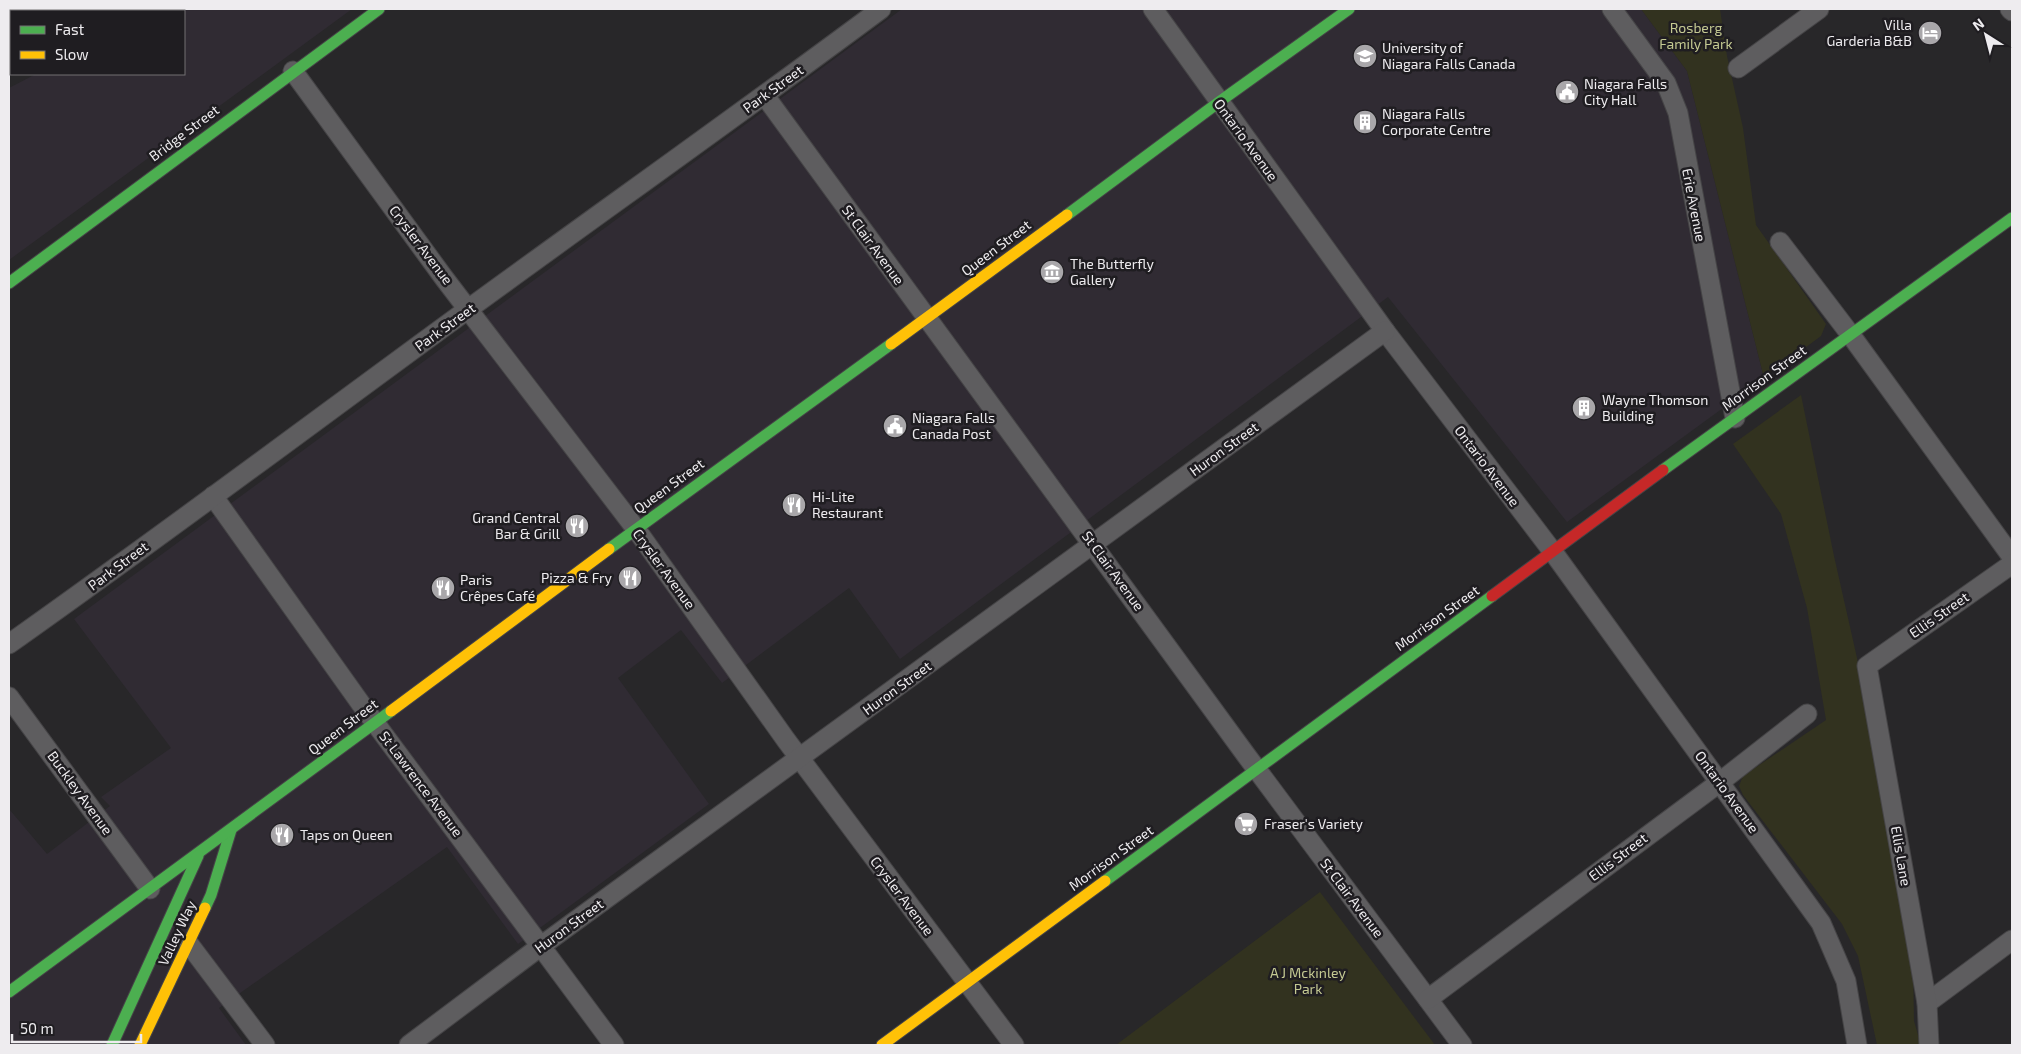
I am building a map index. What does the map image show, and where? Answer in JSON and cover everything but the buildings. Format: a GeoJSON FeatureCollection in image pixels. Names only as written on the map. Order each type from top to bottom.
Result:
{"type":"FeatureCollection","features":[{"type":"Feature","properties":{"kind":"street","name":"Bridge Street"},"geometry":{"type":"LineString","coordinates":[[9,283],[379,9]]}},
{"type":"Feature","properties":{"kind":"street","name":"Park Street"},"geometry":{"type":"LineString","coordinates":[[9,644],[469,308],[765,96],[881,9]]}},
{"type":"Feature","properties":{"kind":"street","name":"Ontario Avenue"},"geometry":{"type":"LineString","coordinates":[[1153,9],[1385,331],[1553,552],[1821,922],[1846,980],[1857,1045]]}},
{"type":"Feature","properties":{"kind":"street","name":"Queen Street"},"geometry":{"type":"LineString","coordinates":[[9,992],[200,853],[636,529],[1349,9]]}},
{"type":"Feature","properties":{"kind":"street","name":"Erie Avenue"},"geometry":{"type":"LineString","coordinates":[[1612,9],[1666,82],[1678,113],[1735,418]]}},
{"type":"Feature","properties":{"kind":"street"},"geometry":{"type":"LineString","coordinates":[[1738,68],[1820,9]]}},
{"type":"Feature","properties":{"kind":"street","name":"Crysler Avenue"},"geometry":{"type":"LineString","coordinates":[[293,71],[444,278],[469,308],[636,529],[800,759],[1014,1045]]}},
{"type":"Feature","properties":{"kind":"street","name":"St Clair Avenue"},"geometry":{"type":"LineString","coordinates":[[765,96],[1257,769],[1462,1045]]}},
{"type":"Feature","properties":{"kind":"street","name":"Morrison Street"},"geometry":{"type":"LineString","coordinates":[[882,1045],[1735,418],[2012,218]]}},
{"type":"Feature","properties":{"kind":"street"},"geometry":{"type":"LineString","coordinates":[[1780,242],[1850,334],[2012,557]]}},
{"type":"Feature","properties":{"kind":"street","name":"Huron Street"},"geometry":{"type":"LineString","coordinates":[[409,1045],[541,946],[1385,331]]}},
{"type":"Feature","properties":{"kind":"street","name":"St Lawrence Avenue"},"geometry":{"type":"LineString","coordinates":[[213,496],[375,722],[614,1045]]}},
{"type":"Feature","properties":{"kind":"street","name":"Ellis Street"},"geometry":{"type":"LineString","coordinates":[[1867,666],[2012,564]]}},
{"type":"Feature","properties":{"kind":"street","name":"Ellis Lane"},"geometry":{"type":"LineString","coordinates":[[1867,666],[1927,1003],[1929,1045]]}},
{"type":"Feature","properties":{"kind":"street","name":"Buckley Avenue"},"geometry":{"type":"LineString","coordinates":[[9,696],[150,889]]}},
{"type":"Feature","properties":{"kind":"street","name":"Ellis Street"},"geometry":{"type":"LineString","coordinates":[[1428,999],[1720,782],[1807,714]]}},
{"type":"Feature","properties":{"kind":"street","name":"Valley Way"},"geometry":{"type":"LineString","coordinates":[[140,1045],[212,895],[231,830]]}},
{"type":"Feature","properties":{"kind":"street","name":"Valley Way"},"geometry":{"type":"LineString","coordinates":[[112,1045],[200,853]]}},
{"type":"Feature","properties":{"kind":"street"},"geometry":{"type":"LineString","coordinates":[[1927,1003],[2012,940]]}},
{"type":"Feature","properties":{"kind":"street"},"geometry":{"type":"LineString","coordinates":[[188,944],[265,1045]]}},
{"type":"Feature","properties":{"kind":"shaded area"},"geometry":{"type":"Polygon","coordinates":[[[352,9],[9,260],[9,88],[34,75],[185,75],[185,10],[162,10],[352,9]]]}},
{"type":"Feature","properties":{"kind":"shaded area"},"geometry":{"type":"Polygon","coordinates":[[[902,9],[1641,9],[1687,71],[1764,378],[1567,522],[1388,297],[900,659],[849,588],[722,683],[681,630],[618,678],[709,804],[518,944],[447,847],[219,1008],[246,1045],[9,1045],[9,809],[47,854],[110,806],[101,797],[171,748],[74,619],[902,9]]]}},
{"type":"Feature","properties":{"kind":"green space","name":"Rosberg Family Park"},"geometry":{"type":"Polygon","coordinates":[[[1641,9],[1720,9],[1727,56],[1743,128],[1756,225],[1826,324],[1821,336],[1764,378],[1687,71],[1641,9]]]}},
{"type":"Feature","properties":{"kind":"green space"},"geometry":{"type":"Polygon","coordinates":[[[1801,395],[1857,658],[1913,967],[1914,1021],[1921,1045],[1877,1045],[1858,956],[1842,924],[1743,795],[1739,786],[1743,776],[1826,720],[1807,608],[1781,514],[1733,444],[1801,395]]]}},
{"type":"Feature","properties":{"kind":"green space","name":"A J Mckinley Park"},"geometry":{"type":"Polygon","coordinates":[[[1320,892],[1435,1045],[1116,1045],[1320,892]]]}},
{"type":"Feature","properties":{"kind":"traffic: fast"},"geometry":{"type":"LineString","coordinates":[[9,283],[379,9]]}},
{"type":"Feature","properties":{"kind":"traffic: fast"},"geometry":{"type":"LineString","coordinates":[[1067,215],[1219,102],[1349,9]]}},
{"type":"Feature","properties":{"kind":"traffic: fast"},"geometry":{"type":"LineString","coordinates":[[1663,470],[2012,218]]}},
{"type":"Feature","properties":{"kind":"traffic: fast"},"geometry":{"type":"LineString","coordinates":[[609,549],[891,344]]}},
{"type":"Feature","properties":{"kind":"traffic: fast"},"geometry":{"type":"LineString","coordinates":[[1105,881],[1492,596]]}},
{"type":"Feature","properties":{"kind":"traffic: fast"},"geometry":{"type":"LineString","coordinates":[[9,992],[391,711]]}},
{"type":"Feature","properties":{"kind":"traffic: fast"},"geometry":{"type":"LineString","coordinates":[[205,908],[211,895],[231,830]]}},
{"type":"Feature","properties":{"kind":"traffic: fast"},"geometry":{"type":"LineString","coordinates":[[112,1045],[198,856]]}},
{"type":"Feature","properties":{"kind":"traffic: slow"},"geometry":{"type":"LineString","coordinates":[[891,344],[1067,215]]}},
{"type":"Feature","properties":{"kind":"traffic: slow"},"geometry":{"type":"LineString","coordinates":[[391,711],[609,549]]}},
{"type":"Feature","properties":{"kind":"traffic: slow"},"geometry":{"type":"LineString","coordinates":[[882,1045],[1105,881]]}},
{"type":"Feature","properties":{"kind":"traffic: slow"},"geometry":{"type":"LineString","coordinates":[[140,1045],[205,908]]}},
{"type":"Feature","properties":{"kind":"traffic: jam"},"geometry":{"type":"LineString","coordinates":[[1492,596],[1663,470]]}},
{"type":"Feature","properties":{"kind":"place","name":"Villa Garderia B&B"},"geometry":{"type":"Point","coordinates":[1930,33]}},
{"type":"Feature","properties":{"kind":"place","name":"University of Niagara Falls Canada"},"geometry":{"type":"Point","coordinates":[1365,56]}},
{"type":"Feature","properties":{"kind":"place","name":"Niagara Falls City Hall"},"geometry":{"type":"Point","coordinates":[1567,92]}},
{"type":"Feature","properties":{"kind":"place","name":"Niagara Falls Corporate Centre"},"geometry":{"type":"Point","coordinates":[1365,122]}},
{"type":"Feature","properties":{"kind":"place","name":"The Butterfly Gallery"},"geometry":{"type":"Point","coordinates":[1052,272]}},
{"type":"Feature","properties":{"kind":"place","name":"Wayne Thomson Building"},"geometry":{"type":"Point","coordinates":[1584,408]}},
{"type":"Feature","properties":{"kind":"place","name":"Niagara Falls Canada Post"},"geometry":{"type":"Point","coordinates":[895,426]}},
{"type":"Feature","properties":{"kind":"place","name":"Hi-Lite Restaurant"},"geometry":{"type":"Point","coordinates":[794,505]}},
{"type":"Feature","properties":{"kind":"place","name":"Grand Central Bar & Grill"},"geometry":{"type":"Point","coordinates":[577,526]}},
{"type":"Feature","properties":{"kind":"place","name":"Pizza & Fry"},"geometry":{"type":"Point","coordinates":[630,578]}},
{"type":"Feature","properties":{"kind":"place","name":"Paris Crêpes Café"},"geometry":{"type":"Point","coordinates":[443,588]}},
{"type":"Feature","properties":{"kind":"place","name":"Fraser's Variety"},"geometry":{"type":"Point","coordinates":[1246,824]}},
{"type":"Feature","properties":{"kind":"place","name":"Taps on Queen"},"geometry":{"type":"Point","coordinates":[282,835]}}]}
